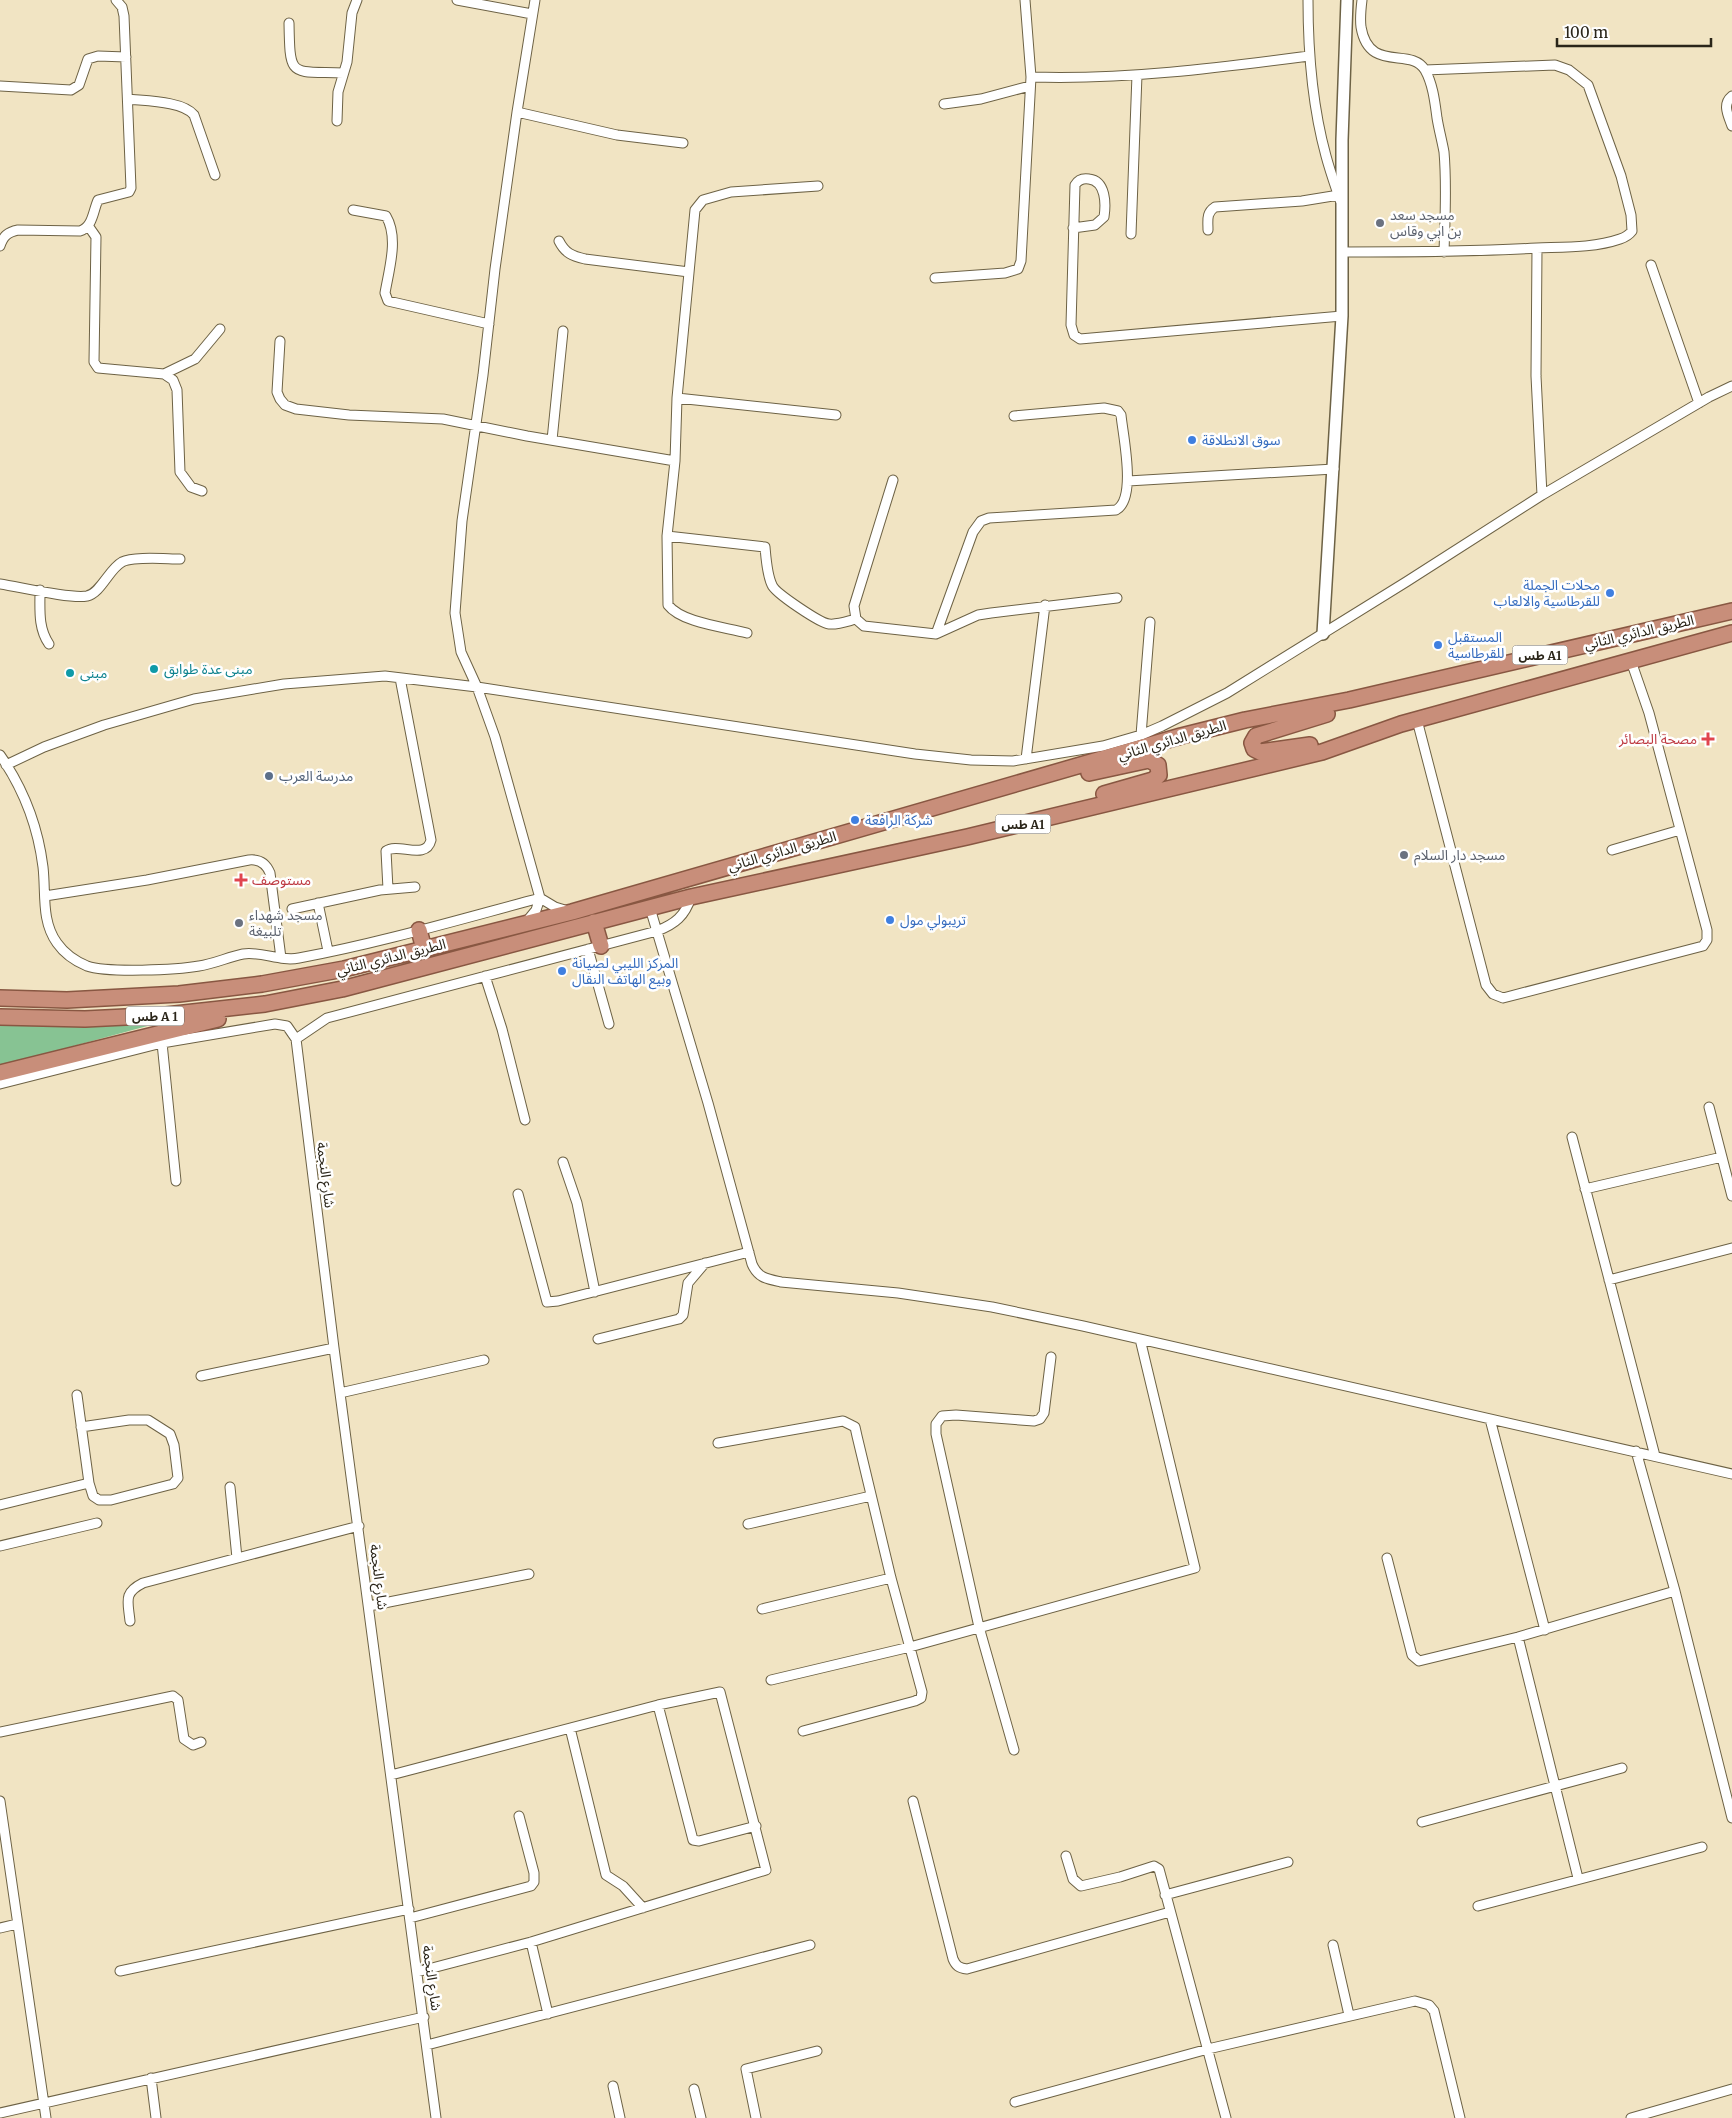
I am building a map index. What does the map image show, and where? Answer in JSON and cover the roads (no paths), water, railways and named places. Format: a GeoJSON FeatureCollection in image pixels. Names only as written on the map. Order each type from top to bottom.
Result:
{"type":"FeatureCollection","features":[{"type":"Feature","properties":{"kind":"highway","name":"الطريق الدائري الثاني"},"geometry":{"type":"LineString","coordinates":[[0,998],[102,999],[221,990],[344,970],[572,912],[1180,736],[1245,720],[1358,698],[1732,610]]}},
{"type":"Feature","properties":{"kind":"highway"},"geometry":{"type":"LineString","coordinates":[[1401,724],[1301,747],[1260,752],[1252,746],[1252,740],[1256,736],[1312,717],[1732,615]]}},
{"type":"Feature","properties":{"kind":"highway","name":"الطريق الدائري الثاني"},"geometry":{"type":"LineString","coordinates":[[0,1017],[68,1019],[134,1017],[211,1011],[309,996],[375,981],[691,897],[967,837],[1322,752],[1401,724],[1732,633]]}},
{"type":"Feature","properties":{"kind":"highway"},"geometry":{"type":"LineString","coordinates":[[964,799],[1000,796],[1149,760],[1156,762],[1159,768],[1158,775],[1154,780],[1013,818],[967,837]]}},
{"type":"Feature","properties":{"kind":"highway"},"geometry":{"type":"LineString","coordinates":[[594,922],[594,948]]}},
{"type":"Feature","properties":{"kind":"highway"},"geometry":{"type":"LineString","coordinates":[[419,930],[424,949]]}},
{"type":"Feature","properties":{"kind":"highway"},"geometry":{"type":"LineString","coordinates":[[0,1073],[309,996]]}},
{"type":"Feature","properties":{"kind":"street"},"geometry":{"type":"LineString","coordinates":[[0,246],[4,237],[9,232],[18,230],[80,231],[89,227],[98,200],[129,192],[131,188],[124,16],[122,7],[116,0]]}},
{"type":"Feature","properties":{"kind":"street"},"geometry":{"type":"LineString","coordinates":[[337,121],[338,92],[347,62],[352,12],[357,0]]}},
{"type":"Feature","properties":{"kind":"street"},"geometry":{"type":"LineString","coordinates":[[457,0],[532,14]]}},
{"type":"Feature","properties":{"kind":"street"},"geometry":{"type":"LineString","coordinates":[[524,924],[533,915],[540,898],[511,789],[477,687],[461,652],[455,614],[462,521],[517,112],[535,0]]}},
{"type":"Feature","properties":{"kind":"street"},"geometry":{"type":"LineString","coordinates":[[936,278],[1005,273],[1018,269],[1021,261],[1031,81],[1025,0]]}},
{"type":"Feature","properties":{"kind":"street"},"geometry":{"type":"LineString","coordinates":[[1308,0],[1308,56],[1322,142],[1343,210]]}},
{"type":"Feature","properties":{"kind":"street"},"geometry":{"type":"LineString","coordinates":[[1322,634],[1334,469],[1342,316],[1343,67],[1347,0]]}},
{"type":"Feature","properties":{"kind":"street"},"geometry":{"type":"LineString","coordinates":[[1362,0],[1361,27],[1374,51],[1381,56],[1414,62],[1422,65],[1425,70],[1435,103],[1444,152],[1446,195],[1444,252]]}},
{"type":"Feature","properties":{"kind":"street"},"geometry":{"type":"LineString","coordinates":[[289,23],[289,54],[293,66],[301,72],[344,73]]}},
{"type":"Feature","properties":{"kind":"street"},"geometry":{"type":"LineString","coordinates":[[0,86],[71,90],[79,85],[88,59],[92,56],[126,57]]}},
{"type":"Feature","properties":{"kind":"street"},"geometry":{"type":"LineString","coordinates":[[944,104],[990,97],[1031,81],[1137,75],[1242,65],[1308,56]]}},
{"type":"Feature","properties":{"kind":"street"},"geometry":{"type":"LineString","coordinates":[[1343,252],[1444,252],[1596,244],[1620,240],[1628,236],[1632,231],[1631,215],[1621,176],[1588,85],[1569,70],[1554,65],[1425,70]]}},
{"type":"Feature","properties":{"kind":"street"},"geometry":{"type":"LineString","coordinates":[[1131,234],[1137,75]]}},
{"type":"Feature","properties":{"kind":"street"},"geometry":{"type":"LineString","coordinates":[[1732,96],[1727,101],[1726,106],[1732,126]]}},
{"type":"Feature","properties":{"kind":"street"},"geometry":{"type":"LineString","coordinates":[[128,99],[180,106],[191,110],[215,175]]}},
{"type":"Feature","properties":{"kind":"street"},"geometry":{"type":"LineString","coordinates":[[517,112],[617,135],[683,143]]}},
{"type":"Feature","properties":{"kind":"street"},"geometry":{"type":"LineString","coordinates":[[1073,228],[1095,225],[1104,218],[1103,190],[1097,181],[1092,179],[1081,180],[1075,185],[1073,228],[1072,330],[1077,338],[1080,339],[1342,316]]}},
{"type":"Feature","properties":{"kind":"street"},"geometry":{"type":"LineString","coordinates":[[747,633],[698,621],[673,612],[668,605],[667,536],[674,461],[677,398],[695,210],[703,200],[731,192],[818,186]]}},
{"type":"Feature","properties":{"kind":"street"},"geometry":{"type":"LineString","coordinates":[[1208,230],[1208,215],[1215,206],[1302,201],[1339,195]]}},
{"type":"Feature","properties":{"kind":"street"},"geometry":{"type":"LineString","coordinates":[[353,210],[378,213],[386,216],[389,221],[392,236],[385,293],[388,300],[489,324]]}},
{"type":"Feature","properties":{"kind":"street"},"geometry":{"type":"LineString","coordinates":[[89,227],[96,237],[96,366],[104,370],[164,374],[195,359],[220,329]]}},
{"type":"Feature","properties":{"kind":"street"},"geometry":{"type":"LineString","coordinates":[[559,241],[563,250],[570,256],[689,272]]}},
{"type":"Feature","properties":{"kind":"street"},"geometry":{"type":"LineString","coordinates":[[1536,248],[1536,376],[1542,495]]}},
{"type":"Feature","properties":{"kind":"street"},"geometry":{"type":"LineString","coordinates":[[1651,265],[1699,403]]}},
{"type":"Feature","properties":{"kind":"street"},"geometry":{"type":"LineString","coordinates":[[552,440],[563,331]]}},
{"type":"Feature","properties":{"kind":"street"},"geometry":{"type":"LineString","coordinates":[[280,341],[276,384],[280,399],[285,405],[296,409],[443,419],[674,461]]}},
{"type":"Feature","properties":{"kind":"street"},"geometry":{"type":"LineString","coordinates":[[164,374],[173,380],[177,390],[180,472],[191,487],[202,492]]}},
{"type":"Feature","properties":{"kind":"street"},"geometry":{"type":"LineString","coordinates":[[6,765],[104,725],[194,699],[284,684],[385,676],[477,687],[915,754],[999,762],[1103,746],[1141,735],[1186,715],[1227,693],[1542,495],[1699,403],[1732,386]]}},
{"type":"Feature","properties":{"kind":"street"},"geometry":{"type":"LineString","coordinates":[[677,398],[836,415]]}},
{"type":"Feature","properties":{"kind":"street"},"geometry":{"type":"LineString","coordinates":[[936,634],[973,532],[981,521],[989,518],[1116,510],[1125,502],[1128,481],[1121,415],[1118,411],[1104,408],[1014,416]]}},
{"type":"Feature","properties":{"kind":"street"},"geometry":{"type":"LineString","coordinates":[[1128,481],[1334,469]]}},
{"type":"Feature","properties":{"kind":"street"},"geometry":{"type":"LineString","coordinates":[[893,480],[854,606],[856,620],[864,626],[936,634],[978,615],[1046,605],[1117,598]]}},
{"type":"Feature","properties":{"kind":"street"},"geometry":{"type":"LineString","coordinates":[[667,536],[765,547],[771,584],[777,593],[788,598],[812,617],[828,624],[856,620]]}},
{"type":"Feature","properties":{"kind":"street"},"geometry":{"type":"LineString","coordinates":[[0,584],[88,596],[97,590],[114,568],[126,560],[180,559]]}},
{"type":"Feature","properties":{"kind":"street"},"geometry":{"type":"LineString","coordinates":[[40,590],[40,622],[42,634],[48,644]]}},
{"type":"Feature","properties":{"kind":"street"},"geometry":{"type":"LineString","coordinates":[[1026,759],[1046,605]]}},
{"type":"Feature","properties":{"kind":"street"},"geometry":{"type":"LineString","coordinates":[[1141,735],[1150,622]]}},
{"type":"Feature","properties":{"kind":"street"},"geometry":{"type":"LineString","coordinates":[[1417,720],[1486,985],[1493,994],[1503,998],[1703,946],[1707,940],[1707,930],[1649,714],[1631,661]]}},
{"type":"Feature","properties":{"kind":"street"},"geometry":{"type":"LineString","coordinates":[[388,889],[385,855],[388,850],[392,848],[412,851],[425,849],[431,840],[400,678]]}},
{"type":"Feature","properties":{"kind":"street"},"geometry":{"type":"LineString","coordinates":[[0,755],[23,796],[36,830],[43,866],[46,922],[53,938],[64,952],[87,966],[105,969],[187,968],[250,953],[281,958],[298,958],[419,930],[540,898],[555,907],[572,912]]}},
{"type":"Feature","properties":{"kind":"street"},"geometry":{"type":"LineString","coordinates":[[1612,850],[1680,830]]}},
{"type":"Feature","properties":{"kind":"street"},"geometry":{"type":"LineString","coordinates":[[44,896],[147,880],[249,860],[258,861],[266,865],[270,872],[281,958]]}},
{"type":"Feature","properties":{"kind":"street"},"geometry":{"type":"LineString","coordinates":[[292,909],[388,889],[415,886]]}},
{"type":"Feature","properties":{"kind":"street"},"geometry":{"type":"LineString","coordinates":[[0,1084],[162,1044],[275,1024],[287,1026],[296,1039],[327,1018],[657,931],[670,926],[683,916],[691,897]]}},
{"type":"Feature","properties":{"kind":"street"},"geometry":{"type":"LineString","coordinates":[[318,903],[328,951]]}},
{"type":"Feature","properties":{"kind":"street"},"geometry":{"type":"LineString","coordinates":[[650,908],[708,1103],[749,1252],[756,1272],[762,1278],[781,1282],[898,1294],[992,1307],[1732,1474]]}},
{"type":"Feature","properties":{"kind":"street"},"geometry":{"type":"LineString","coordinates":[[594,948],[609,1024]]}},
{"type":"Feature","properties":{"kind":"street"},"geometry":{"type":"LineString","coordinates":[[485,976],[502,1029],[525,1120]]}},
{"type":"Feature","properties":{"kind":"street","name":"شارع النجمة"},"geometry":{"type":"LineString","coordinates":[[296,1039],[334,1348],[436,2118]]}},
{"type":"Feature","properties":{"kind":"street"},"geometry":{"type":"LineString","coordinates":[[162,1044],[176,1180]]}},
{"type":"Feature","properties":{"kind":"street"},"geometry":{"type":"LineString","coordinates":[[1709,1107],[1732,1196]]}},
{"type":"Feature","properties":{"kind":"street"},"geometry":{"type":"LineString","coordinates":[[1572,1137],[1655,1456]]}},
{"type":"Feature","properties":{"kind":"street"},"geometry":{"type":"LineString","coordinates":[[1586,1189],[1722,1157]]}},
{"type":"Feature","properties":{"kind":"street"},"geometry":{"type":"LineString","coordinates":[[563,1162],[577,1202],[596,1292]]}},
{"type":"Feature","properties":{"kind":"street"},"geometry":{"type":"LineString","coordinates":[[518,1194],[547,1302],[596,1292],[749,1252]]}},
{"type":"Feature","properties":{"kind":"street"},"geometry":{"type":"LineString","coordinates":[[1609,1280],[1732,1248]]}},
{"type":"Feature","properties":{"kind":"street"},"geometry":{"type":"LineString","coordinates":[[598,1339],[679,1319],[683,1315],[688,1282],[705,1263]]}},
{"type":"Feature","properties":{"kind":"street"},"geometry":{"type":"LineString","coordinates":[[771,1680],[910,1647],[1195,1568],[1140,1339]]}},
{"type":"Feature","properties":{"kind":"street"},"geometry":{"type":"LineString","coordinates":[[201,1376],[334,1348]]}},
{"type":"Feature","properties":{"kind":"street"},"geometry":{"type":"LineString","coordinates":[[1014,1750],[979,1627],[936,1434],[936,1424],[942,1416],[956,1415],[1034,1421],[1040,1418],[1044,1413],[1050,1357]]}},
{"type":"Feature","properties":{"kind":"street"},"geometry":{"type":"LineString","coordinates":[[340,1393],[484,1360]]}},
{"type":"Feature","properties":{"kind":"street"},"geometry":{"type":"LineString","coordinates":[[78,1395],[81,1427],[89,1483],[93,1496],[99,1500],[111,1500],[176,1482],[179,1473],[170,1434],[148,1420],[130,1420],[81,1427]]}},
{"type":"Feature","properties":{"kind":"street"},"geometry":{"type":"LineString","coordinates":[[1490,1419],[1545,1630]]}},
{"type":"Feature","properties":{"kind":"street"},"geometry":{"type":"LineString","coordinates":[[718,1443],[843,1421],[855,1427],[891,1578],[922,1692],[921,1698],[803,1731]]}},
{"type":"Feature","properties":{"kind":"street"},"geometry":{"type":"LineString","coordinates":[[1636,1451],[1728,1784],[1732,1818]]}},
{"type":"Feature","properties":{"kind":"street"},"geometry":{"type":"LineString","coordinates":[[0,1505],[89,1483]]}},
{"type":"Feature","properties":{"kind":"street"},"geometry":{"type":"LineString","coordinates":[[230,1487],[237,1558]]}},
{"type":"Feature","properties":{"kind":"street"},"geometry":{"type":"LineString","coordinates":[[748,1524],[871,1496]]}},
{"type":"Feature","properties":{"kind":"street"},"geometry":{"type":"LineString","coordinates":[[0,1546],[97,1523]]}},
{"type":"Feature","properties":{"kind":"street"},"geometry":{"type":"LineString","coordinates":[[130,1621],[128,1595],[136,1587],[359,1526]]}},
{"type":"Feature","properties":{"kind":"street"},"geometry":{"type":"LineString","coordinates":[[1388,1558],[1412,1655],[1419,1661],[1518,1638],[1675,1591]]}},
{"type":"Feature","properties":{"kind":"street"},"geometry":{"type":"LineString","coordinates":[[369,1606],[529,1574]]}},
{"type":"Feature","properties":{"kind":"street"},"geometry":{"type":"LineString","coordinates":[[762,1610],[891,1578]]}},
{"type":"Feature","properties":{"kind":"street"},"geometry":{"type":"LineString","coordinates":[[1518,1638],[1578,1878]]}},
{"type":"Feature","properties":{"kind":"street"},"geometry":{"type":"LineString","coordinates":[[391,1775],[658,1705],[720,1692],[766,1870],[531,1942],[418,1972]]}},
{"type":"Feature","properties":{"kind":"street"},"geometry":{"type":"LineString","coordinates":[[0,1732],[173,1696],[178,1700],[184,1739],[192,1745],[201,1742]]}},
{"type":"Feature","properties":{"kind":"street"},"geometry":{"type":"LineString","coordinates":[[658,1705],[693,1840],[756,1826]]}},
{"type":"Feature","properties":{"kind":"street"},"geometry":{"type":"LineString","coordinates":[[570,1728],[606,1875],[623,1886],[643,1908]]}},
{"type":"Feature","properties":{"kind":"street"},"geometry":{"type":"LineString","coordinates":[[1422,1822],[1622,1768]]}},
{"type":"Feature","properties":{"kind":"street"},"geometry":{"type":"LineString","coordinates":[[0,1801],[46,2118]]}},
{"type":"Feature","properties":{"kind":"street"},"geometry":{"type":"LineString","coordinates":[[913,1801],[953,1959],[956,1965],[961,1968],[967,1969],[1170,1912]]}},
{"type":"Feature","properties":{"kind":"street"},"geometry":{"type":"LineString","coordinates":[[120,1971],[410,1913],[531,1886],[534,1882],[534,1873],[519,1816]]}},
{"type":"Feature","properties":{"kind":"street"},"geometry":{"type":"LineString","coordinates":[[1478,1906],[1578,1878],[1702,1847]]}},
{"type":"Feature","properties":{"kind":"street"},"geometry":{"type":"LineString","coordinates":[[1066,1856],[1073,1879],[1081,1886],[1157,1866],[1226,2118]]}},
{"type":"Feature","properties":{"kind":"street"},"geometry":{"type":"LineString","coordinates":[[1165,1896],[1288,1862]]}},
{"type":"Feature","properties":{"kind":"street"},"geometry":{"type":"LineString","coordinates":[[0,1928],[17,1924]]}},
{"type":"Feature","properties":{"kind":"street"},"geometry":{"type":"LineString","coordinates":[[531,1942],[548,2014]]}},
{"type":"Feature","properties":{"kind":"street"},"geometry":{"type":"LineString","coordinates":[[427,2045],[810,1945]]}},
{"type":"Feature","properties":{"kind":"street"},"geometry":{"type":"LineString","coordinates":[[1333,1945],[1349,2016]]}},
{"type":"Feature","properties":{"kind":"street"},"geometry":{"type":"LineString","coordinates":[[1015,2102],[1208,2049],[1415,2002],[1429,2005],[1434,2011],[1460,2118]]}},
{"type":"Feature","properties":{"kind":"street"},"geometry":{"type":"LineString","coordinates":[[0,2113],[424,2017]]}},
{"type":"Feature","properties":{"kind":"street"},"geometry":{"type":"LineString","coordinates":[[756,2118],[746,2069],[817,2052]]}},
{"type":"Feature","properties":{"kind":"street"},"geometry":{"type":"LineString","coordinates":[[151,2078],[156,2118]]}},
{"type":"Feature","properties":{"kind":"street"},"geometry":{"type":"LineString","coordinates":[[613,2086],[620,2118]]}},
{"type":"Feature","properties":{"kind":"street"},"geometry":{"type":"LineString","coordinates":[[694,2089],[701,2118]]}},
{"type":"Feature","properties":{"kind":"street"},"geometry":{"type":"LineString","coordinates":[[1631,2118],[1732,2089]]}},
{"type":"Feature","properties":{"kind":"place","name":"مسجد سعد بن ابي وقاس"},"geometry":{"type":"Point","coordinates":[1380,223]}},
{"type":"Feature","properties":{"kind":"place","name":"سوق الانطلاقة"},"geometry":{"type":"Point","coordinates":[1192,440]}},
{"type":"Feature","properties":{"kind":"place","name":"محلات الجملة للقرطاسية والالعاب"},"geometry":{"type":"Point","coordinates":[1610,593]}},
{"type":"Feature","properties":{"kind":"place","name":"المستقبل للقرطاسية"},"geometry":{"type":"Point","coordinates":[1438,645]}},
{"type":"Feature","properties":{"kind":"place","name":"مبنى عدة طوابق"},"geometry":{"type":"Point","coordinates":[154,669]}},
{"type":"Feature","properties":{"kind":"place","name":"مبنى"},"geometry":{"type":"Point","coordinates":[70,673]}},
{"type":"Feature","properties":{"kind":"place","name":"مصحة البصائر"},"geometry":{"type":"Point","coordinates":[1708,739]}},
{"type":"Feature","properties":{"kind":"place","name":"مدرسة العرب"},"geometry":{"type":"Point","coordinates":[269,776]}},
{"type":"Feature","properties":{"kind":"place","name":"شركة الرافعة"},"geometry":{"type":"Point","coordinates":[855,820]}},
{"type":"Feature","properties":{"kind":"place","name":"مسجد دار السلام"},"geometry":{"type":"Point","coordinates":[1404,855]}},
{"type":"Feature","properties":{"kind":"place","name":"مستوصف"},"geometry":{"type":"Point","coordinates":[241,880]}},
{"type":"Feature","properties":{"kind":"place","name":"تريبولي مول"},"geometry":{"type":"Point","coordinates":[890,920]}},
{"type":"Feature","properties":{"kind":"place","name":"مسجد شهداء تلبيغة"},"geometry":{"type":"Point","coordinates":[239,923]}},
{"type":"Feature","properties":{"kind":"place","name":"المركز الليبي لصيانة وبيع الهاتف النقال"},"geometry":{"type":"Point","coordinates":[562,971]}}]}
